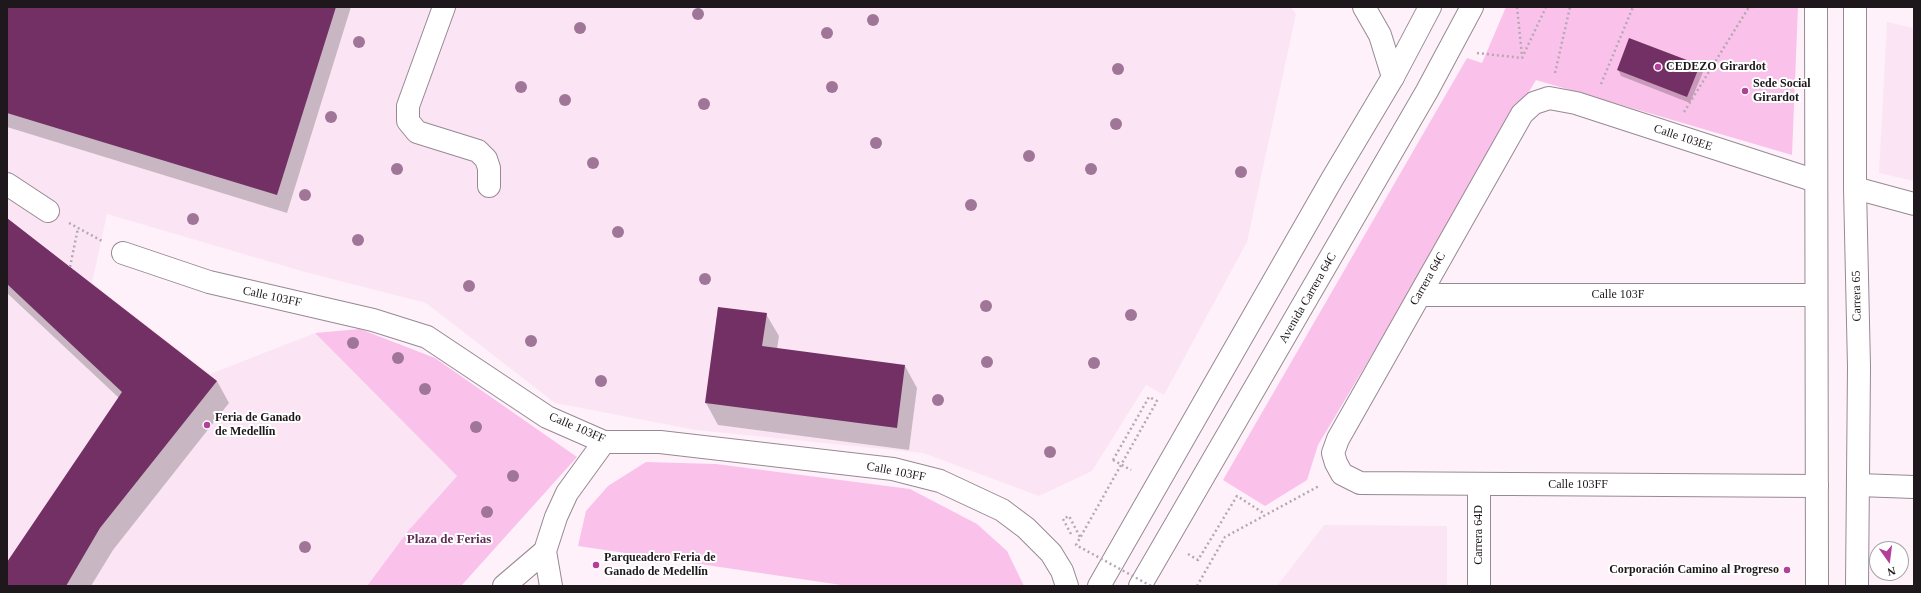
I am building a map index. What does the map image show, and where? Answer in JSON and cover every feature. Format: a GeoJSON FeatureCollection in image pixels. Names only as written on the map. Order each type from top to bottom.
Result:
{"type":"FeatureCollection","features":[{"type":"Feature","properties":{"kind":"street"},"geometry":{"type":"LineString","coordinates":[[444,7],[408,106],[408,121],[418,132],[478,151],[486,159],[490,168],[489,186]]}},
{"type":"Feature","properties":{"kind":"street"},"geometry":{"type":"LineString","coordinates":[[1364,7],[1380,35],[1393,77]]}},
{"type":"Feature","properties":{"kind":"street"},"geometry":{"type":"LineString","coordinates":[[1099,586],[1327,188],[1393,77],[1430,7]]}},
{"type":"Feature","properties":{"kind":"street","name":"Avenida Carrera 64C"},"geometry":{"type":"LineString","coordinates":[[1140,586],[1427,91],[1472,7]]}},
{"type":"Feature","properties":{"kind":"street"},"geometry":{"type":"LineString","coordinates":[[1816,7],[1817,586]]}},
{"type":"Feature","properties":{"kind":"street","name":"Carrera 65"},"geometry":{"type":"LineString","coordinates":[[1855,7],[1855,188],[1859,367],[1858,586]]}},
{"type":"Feature","properties":{"kind":"street","name":"Calle 103EE"},"geometry":{"type":"LineString","coordinates":[[1549,98],[1591,108],[1816,181]]}},
{"type":"Feature","properties":{"kind":"street","name":"Carrera 64C"},"geometry":{"type":"LineString","coordinates":[[1342,474],[1336,464],[1333,453],[1338,439],[1522,114],[1534,103],[1549,98]]}},
{"type":"Feature","properties":{"kind":"street"},"geometry":{"type":"LineString","coordinates":[[7,184],[48,211]]}},
{"type":"Feature","properties":{"kind":"street"},"geometry":{"type":"LineString","coordinates":[[1855,188],[1914,204]]}},
{"type":"Feature","properties":{"kind":"street","name":"Calle 103FF"},"geometry":{"type":"LineString","coordinates":[[123,252],[209,282],[373,320],[427,337],[547,417],[604,442],[660,442],[893,469],[940,481],[1002,510],[1026,528],[1051,553],[1062,570],[1068,586]]}},
{"type":"Feature","properties":{"kind":"street","name":"Calle 103F"},"geometry":{"type":"LineString","coordinates":[[1420,294],[1816,295]]}},
{"type":"Feature","properties":{"kind":"street"},"geometry":{"type":"LineString","coordinates":[[551,586],[545,551],[556,517],[567,494],[604,442]]}},
{"type":"Feature","properties":{"kind":"street","name":"Calle 103FF"},"geometry":{"type":"LineString","coordinates":[[1342,474],[1360,483],[1817,486]]}},
{"type":"Feature","properties":{"kind":"street","name":"Carrera 64D"},"geometry":{"type":"LineString","coordinates":[[1479,484],[1479,586]]}},
{"type":"Feature","properties":{"kind":"street"},"geometry":{"type":"LineString","coordinates":[[1858,485],[1914,487]]}},
{"type":"Feature","properties":{"kind":"street"},"geometry":{"type":"LineString","coordinates":[[504,586],[545,551]]}},
{"type":"Feature","properties":{"kind":"path"},"geometry":{"type":"LineString","coordinates":[[1517,7],[1522,58]]}},
{"type":"Feature","properties":{"kind":"path"},"geometry":{"type":"LineString","coordinates":[[1522,58],[1546,7]]}},
{"type":"Feature","properties":{"kind":"path"},"geometry":{"type":"LineString","coordinates":[[1549,98],[1570,7]]}},
{"type":"Feature","properties":{"kind":"path"},"geometry":{"type":"LineString","coordinates":[[1591,108],[1633,7]]}},
{"type":"Feature","properties":{"kind":"path"},"geometry":{"type":"LineString","coordinates":[[1671,134],[1748,7],[1754,7]]}},
{"type":"Feature","properties":{"kind":"path"},"geometry":{"type":"LineString","coordinates":[[1477,52],[1522,58]]}},
{"type":"Feature","properties":{"kind":"path"},"geometry":{"type":"LineString","coordinates":[[48,211],[123,252]]}},
{"type":"Feature","properties":{"kind":"path"},"geometry":{"type":"LineString","coordinates":[[70,267],[78,228]]}},
{"type":"Feature","properties":{"kind":"path"},"geometry":{"type":"LineString","coordinates":[[1076,545],[1157,401],[1149,397],[1113,460],[1131,470]]}},
{"type":"Feature","properties":{"kind":"path"},"geometry":{"type":"LineString","coordinates":[[1198,586],[1225,537],[1342,474]]}},
{"type":"Feature","properties":{"kind":"path"},"geometry":{"type":"LineString","coordinates":[[1188,554],[1198,560],[1237,496],[1266,514]]}},
{"type":"Feature","properties":{"kind":"path"},"geometry":{"type":"LineString","coordinates":[[1080,537],[1069,516],[1063,519],[1076,545],[1151,586]]}},
{"type":"Feature","properties":{"kind":"shaded area"},"geometry":{"type":"Polygon","coordinates":[[[7,7],[1291,7],[1296,14],[1247,242],[1164,395],[1146,385],[1092,471],[1039,496],[923,453],[696,430],[555,403],[426,303],[305,272],[107,214],[92,283],[210,374],[315,333],[457,476],[408,531],[367,586],[7,586],[7,7]]]}},
{"type":"Feature","properties":{"kind":"shaded area"},"geometry":{"type":"Polygon","coordinates":[[[1506,7],[1798,7],[1792,155],[1536,80],[1318,445],[1307,480],[1265,506],[1223,480],[1467,58],[1482,63],[1506,7]]]}},
{"type":"Feature","properties":{"kind":"shaded area"},"geometry":{"type":"Polygon","coordinates":[[[1887,22],[1914,28],[1914,181],[1879,173],[1887,22]]]}},
{"type":"Feature","properties":{"kind":"shaded area"},"geometry":{"type":"Polygon","coordinates":[[[360,329],[435,358],[577,457],[461,586],[367,586],[408,531],[457,476],[315,333],[360,329]]]}},
{"type":"Feature","properties":{"kind":"shaded area"},"geometry":{"type":"Polygon","coordinates":[[[646,462],[716,464],[910,489],[977,524],[1007,551],[1024,586],[848,586],[578,546],[586,511],[608,486],[646,462]]]}},
{"type":"Feature","properties":{"kind":"shaded area"},"geometry":{"type":"Polygon","coordinates":[[[1324,525],[1447,526],[1447,586],[1277,586],[1324,525]]]}},
{"type":"Feature","properties":{"kind":"building"},"geometry":{"type":"Polygon","coordinates":[[[7,7],[336,7],[277,195],[7,113],[7,7]]]}},
{"type":"Feature","properties":{"kind":"building","name":"CEDEZO Girardot"},"geometry":{"type":"Polygon","coordinates":[[[1629,38],[1700,65],[1687,97],[1617,70],[1629,38]]]}},
{"type":"Feature","properties":{"kind":"building"},"geometry":{"type":"Polygon","coordinates":[[[7,218],[217,381],[100,528],[66,586],[7,586],[7,562],[122,392],[7,284],[7,218]]]}},
{"type":"Feature","properties":{"kind":"building"},"geometry":{"type":"Polygon","coordinates":[[[718,307],[767,313],[762,346],[905,365],[897,428],[705,403],[718,307]]]}},
{"type":"Feature","properties":{"kind":"place","name":"CEDEZO Girardot"},"geometry":{"type":"Point","coordinates":[1658,67]}},
{"type":"Feature","properties":{"kind":"place","name":"Sede Social Girardot"},"geometry":{"type":"Point","coordinates":[1745,91]}},
{"type":"Feature","properties":{"kind":"place","name":"Feria de Ganado de Medellín"},"geometry":{"type":"Point","coordinates":[207,425]}},
{"type":"Feature","properties":{"kind":"place","name":"Parqueadero Feria de Ganado de Medellín"},"geometry":{"type":"Point","coordinates":[596,565]}},
{"type":"Feature","properties":{"kind":"place","name":"Corporación Camino al Progreso"},"geometry":{"type":"Point","coordinates":[1787,570]}},
{"type":"Feature","properties":{"kind":"district","name":"Plaza de Ferias"},"geometry":{"type":"Point","coordinates":[449,540]}}]}
